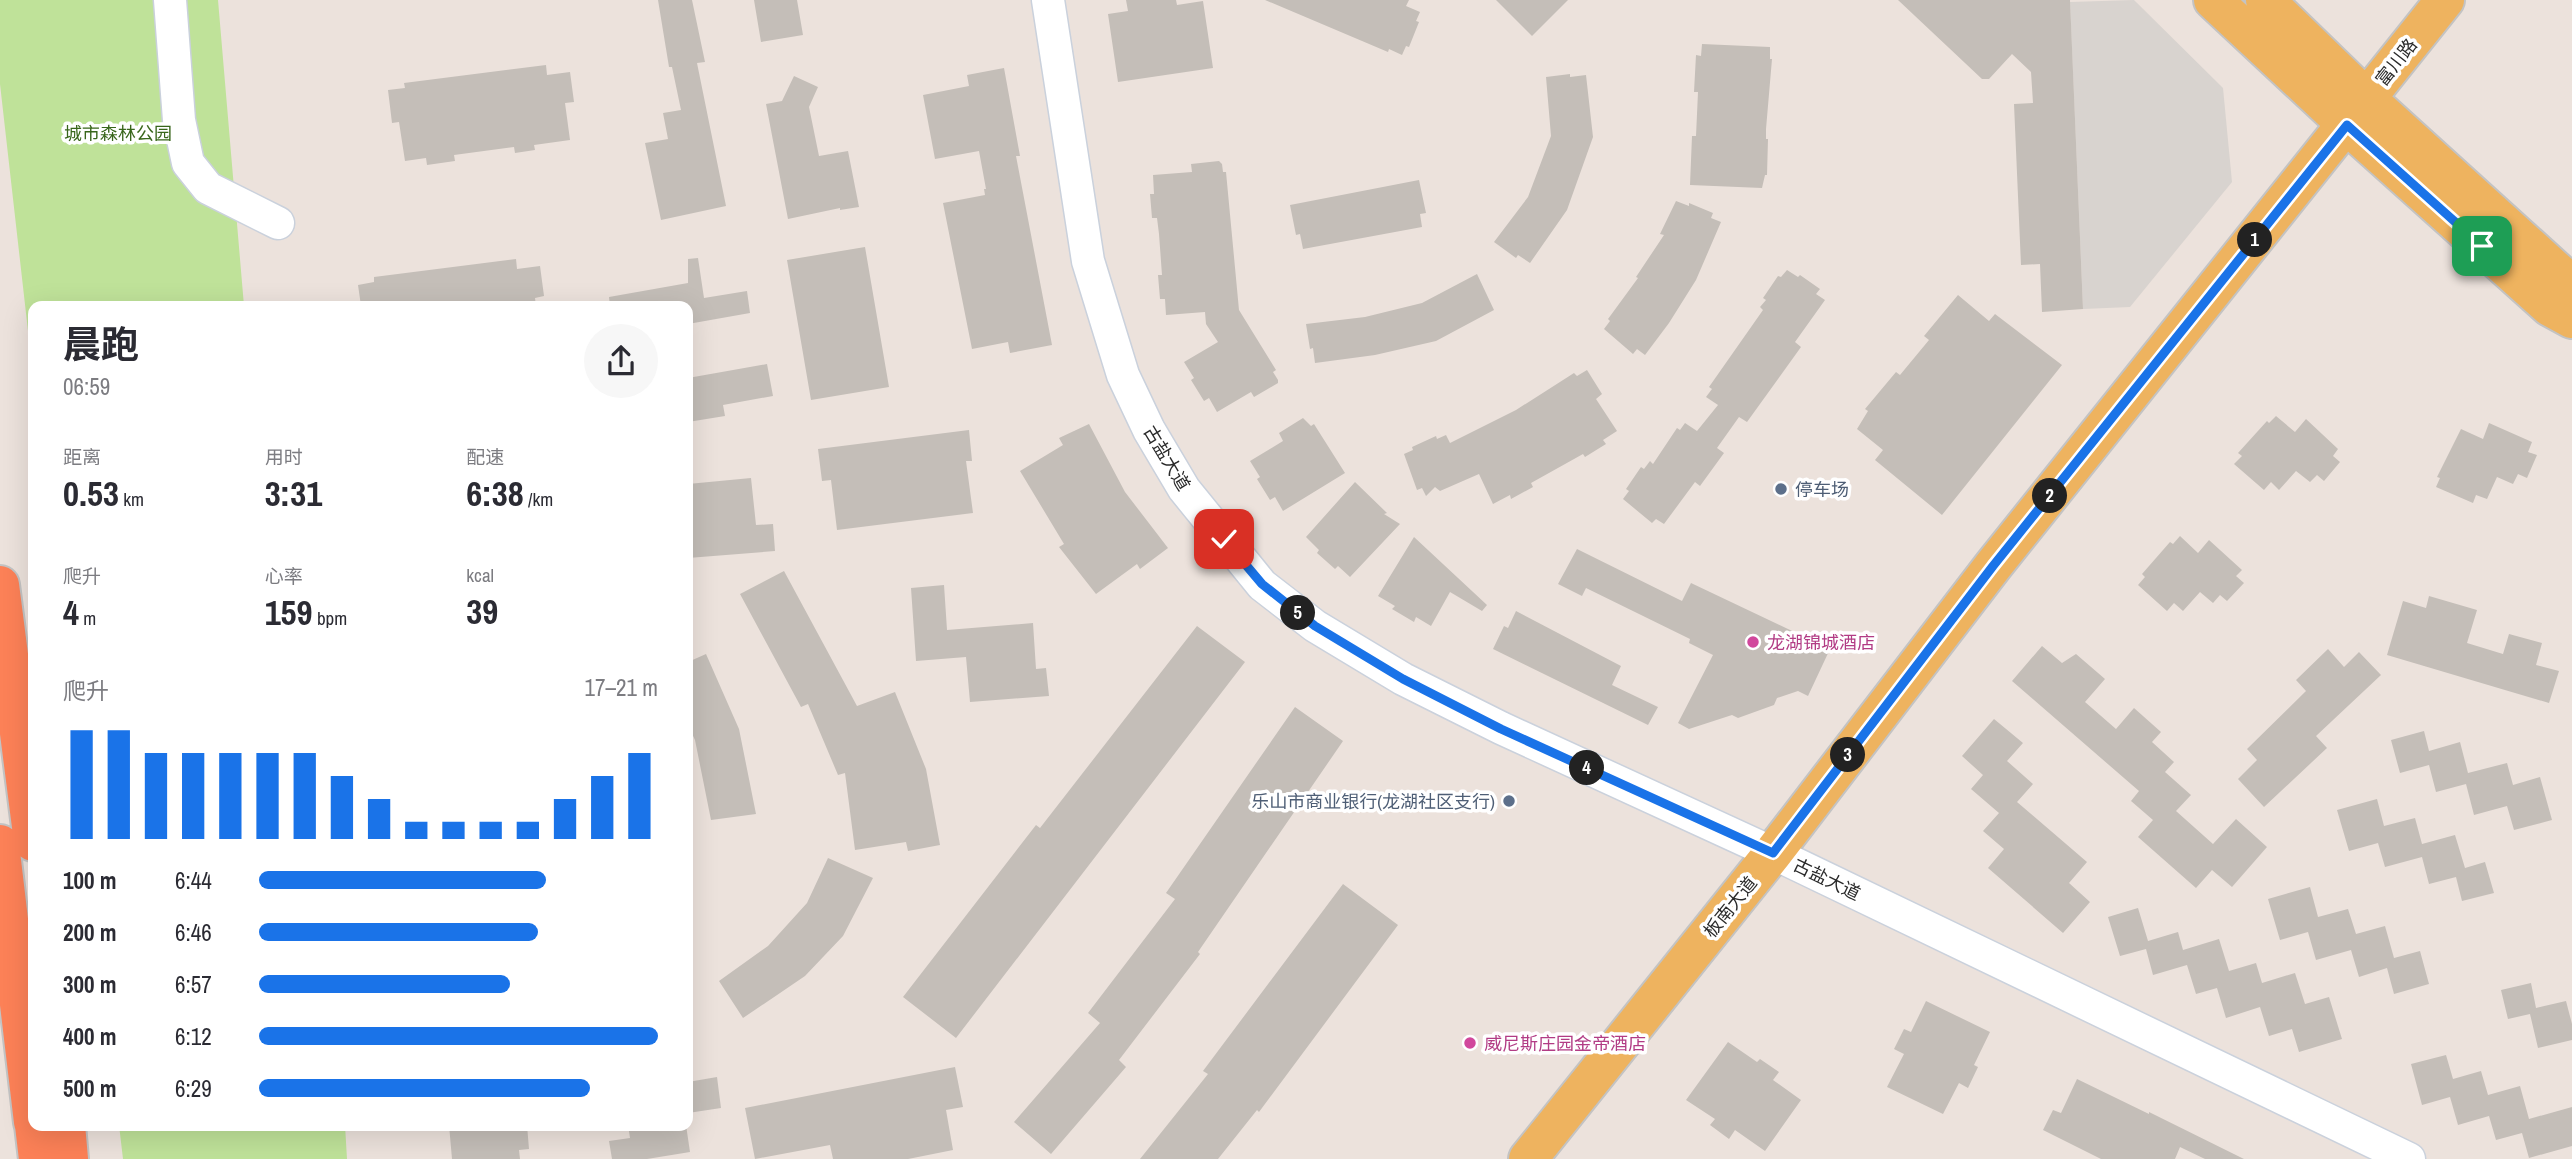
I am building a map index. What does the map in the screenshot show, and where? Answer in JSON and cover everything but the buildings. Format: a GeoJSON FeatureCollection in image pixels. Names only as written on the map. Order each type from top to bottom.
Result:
{"type":"FeatureCollection","features":[{"type":"Feature","properties":{"kind":"highway"},"geometry":{"type":"LineString","coordinates":[[0,585],[28,803]]}},
{"type":"Feature","properties":{"kind":"highway"},"geometry":{"type":"LineString","coordinates":[[0,844],[28,1082]]}},
{"type":"Feature","properties":{"kind":"highway"},"geometry":{"type":"LineString","coordinates":[[34,1131],[38,1159]]}},
{"type":"Feature","properties":{"kind":"highway"},"geometry":{"type":"LineString","coordinates":[[67,1131],[69,1159]]}},
{"type":"Feature","properties":{"kind":"main road"},"geometry":{"type":"LineString","coordinates":[[2213,0],[2572,285]]}},
{"type":"Feature","properties":{"kind":"main road"},"geometry":{"type":"LineString","coordinates":[[2265,0],[2357,112],[2550,307],[2572,319]]}},
{"type":"Feature","properties":{"kind":"main road","name":"富川路"},"geometry":{"type":"LineString","coordinates":[[2357,112],[2445,0]]}},
{"type":"Feature","properties":{"kind":"main road","name":"板南大道"},"geometry":{"type":"LineString","coordinates":[[1528,1159],[1773,853],[1993,566],[2357,112]]}},
{"type":"Feature","properties":{"kind":"street"},"geometry":{"type":"LineString","coordinates":[[170,0],[178,120],[188,163],[208,188],[278,223]]}},
{"type":"Feature","properties":{"kind":"street","name":"古盐大道"},"geometry":{"type":"LineString","coordinates":[[1048,0],[1088,261],[1123,376],[1149,430],[1184,489],[1262,584],[1315,626],[1403,679],[1501,729],[1773,853],[2409,1159]]}},
{"type":"Feature","properties":{"kind":"green space","name":"城市森林公园"},"geometry":{"type":"Polygon","coordinates":[[[0,0],[218,0],[244,301],[28,301],[28,331],[0,84],[0,0]]]}},
{"type":"Feature","properties":{"kind":"green space"},"geometry":{"type":"Polygon","coordinates":[[[120,1131],[345,1131],[347,1159],[123,1159],[120,1131]]]}},
{"type":"Feature","properties":{"kind":"shaded area"},"geometry":{"type":"Polygon","coordinates":[[[2134,0],[2223,88],[2232,182],[2130,307],[2083,309],[2070,2],[2134,0]]]}},
{"type":"Feature","properties":{"kind":"place","name":"停车场"},"geometry":{"type":"Point","coordinates":[1781,489]}},
{"type":"Feature","properties":{"kind":"place","name":"龙湖锦城酒店"},"geometry":{"type":"Point","coordinates":[1753,642]}},
{"type":"Feature","properties":{"kind":"place","name":"乐山市商业银行(龙湖社区支行)"},"geometry":{"type":"Point","coordinates":[1509,801]}},
{"type":"Feature","properties":{"kind":"place","name":"威尼斯庄园金帝酒店"},"geometry":{"type":"Point","coordinates":[1470,1043]}},
{"type":"Feature","properties":{"kind":"route"},"geometry":{"type":"LineString","coordinates":[[1224,539],[1262,584],[1315,626],[1403,679],[1501,729],[1773,853],[1993,566],[2347,125],[2482,246]]}}]}
